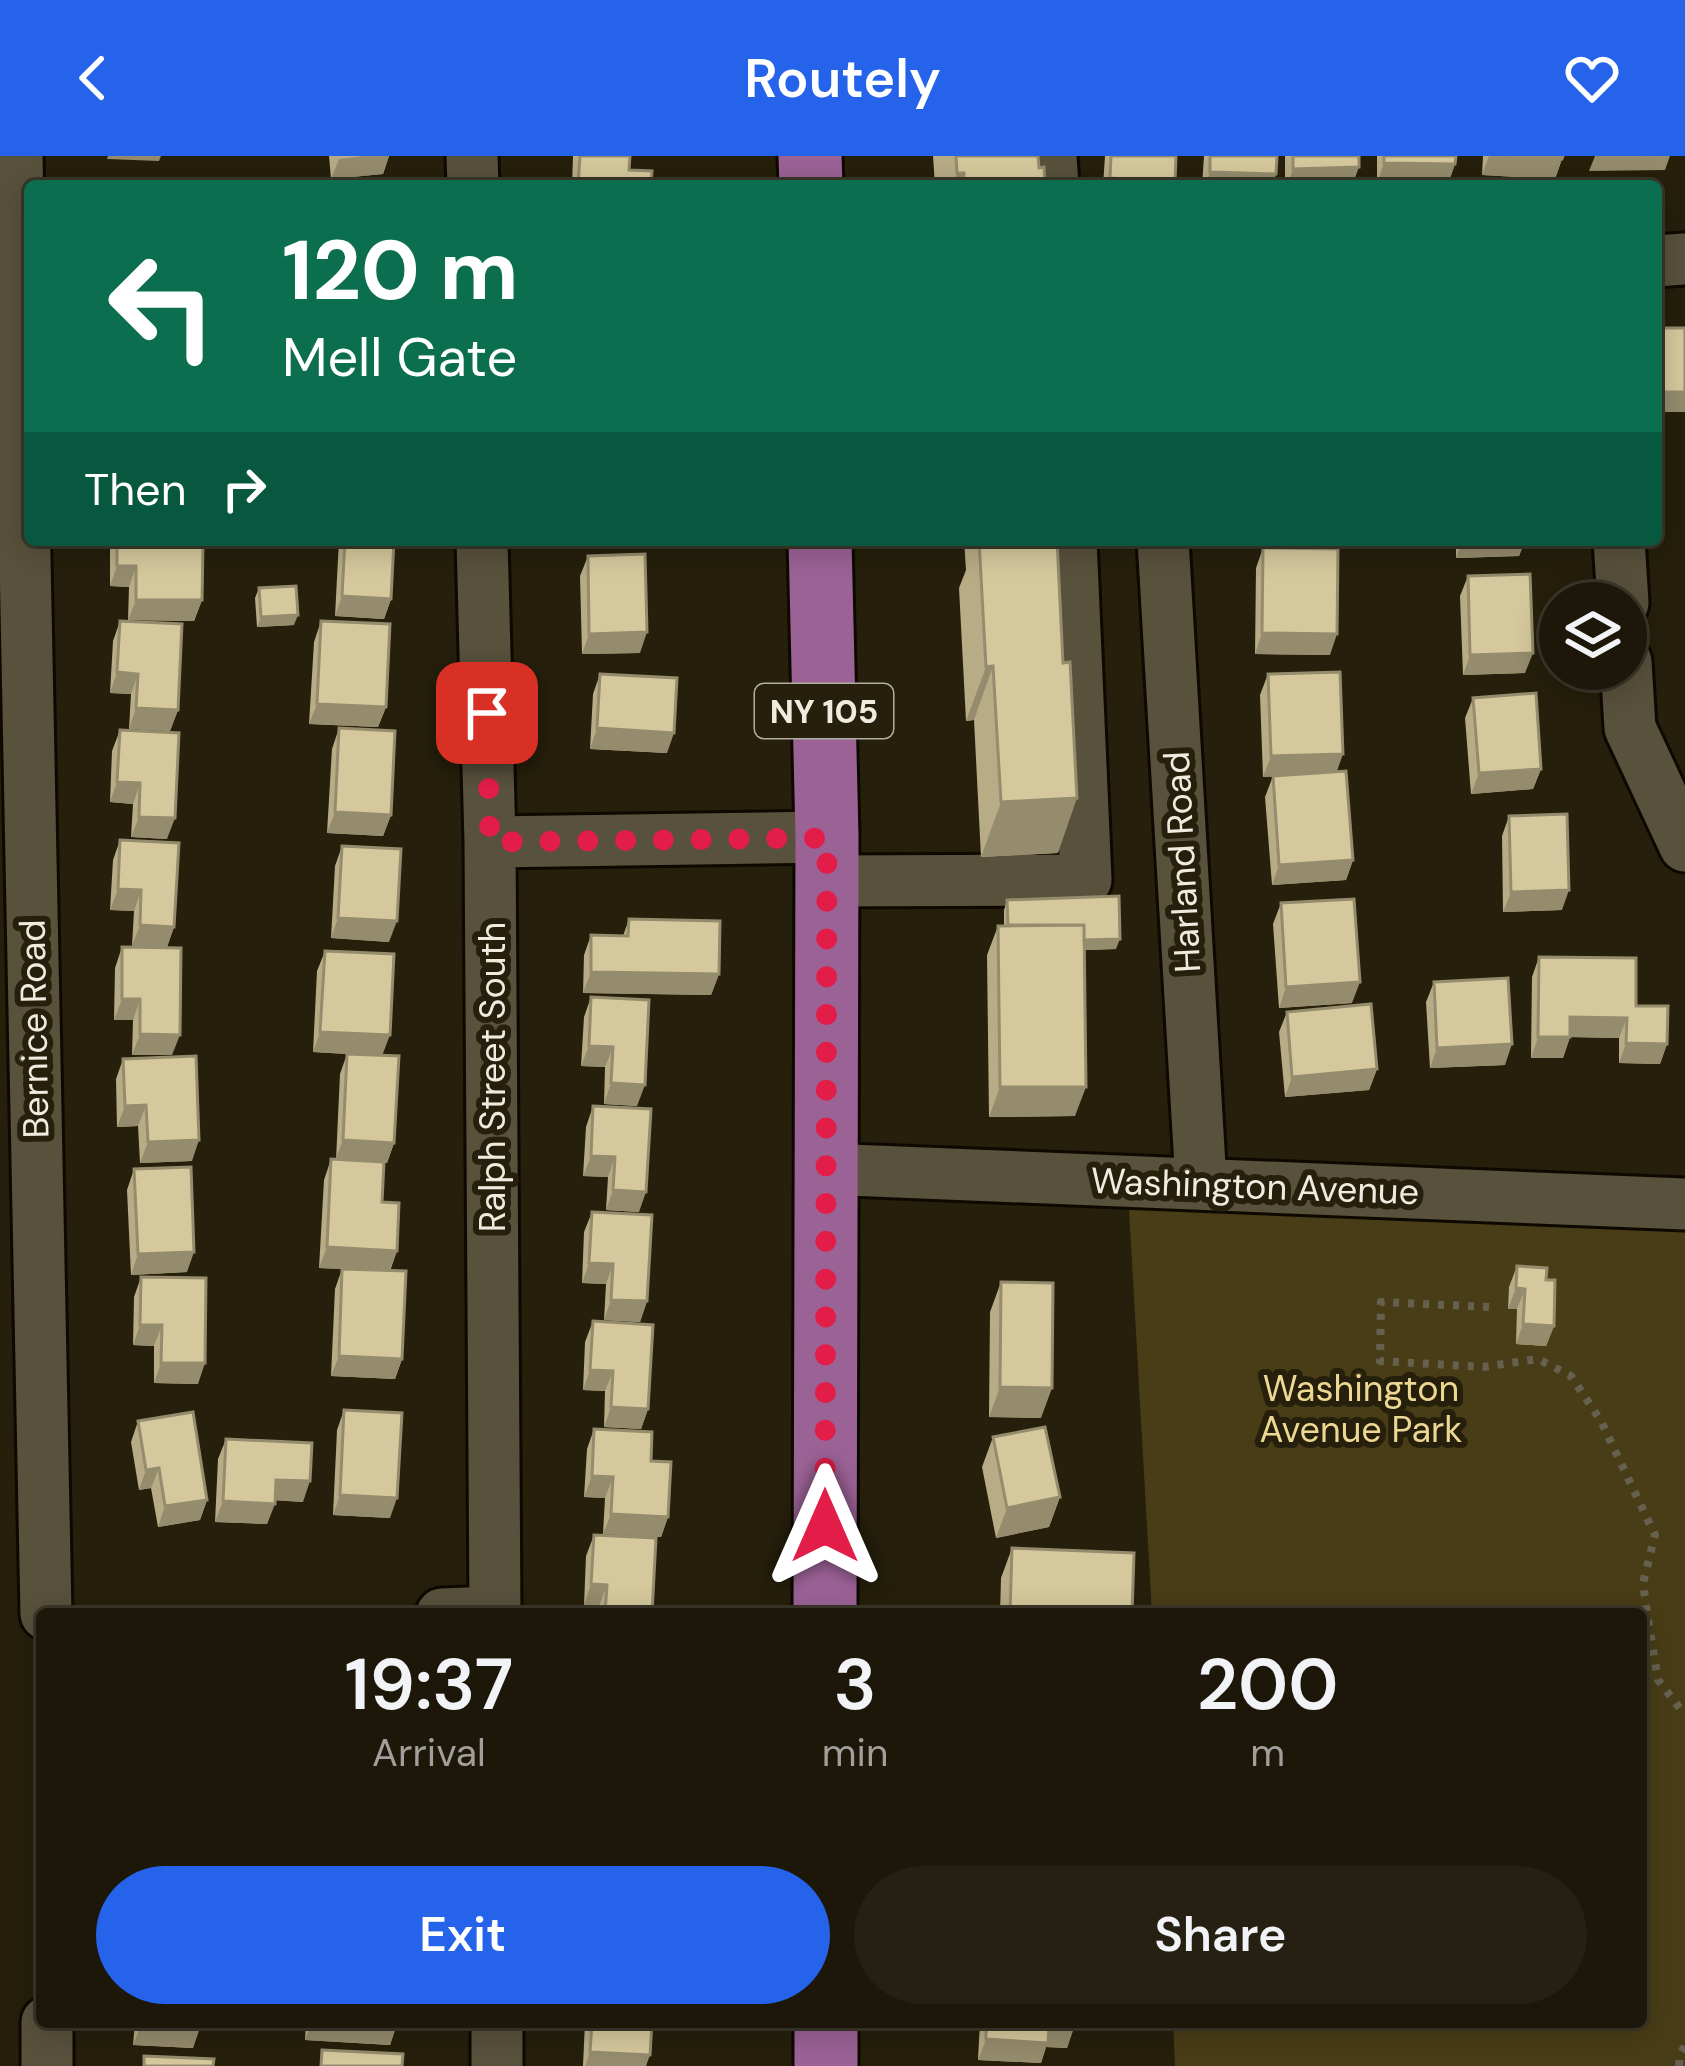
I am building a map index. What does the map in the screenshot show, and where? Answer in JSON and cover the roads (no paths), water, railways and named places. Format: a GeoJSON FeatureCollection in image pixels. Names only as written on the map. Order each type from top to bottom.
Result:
{"type":"FeatureCollection","features":[{"type":"Feature","properties":{"kind":"main road","name":"NY 105"},"geometry":{"type":"LineString","coordinates":[[820,546],[827,860],[825,1608]]}},
{"type":"Feature","properties":{"kind":"main road"},"geometry":{"type":"LineString","coordinates":[[826,2028],[826,2066]]}},
{"type":"Feature","properties":{"kind":"street","name":"Bernice Road"},"geometry":{"type":"LineString","coordinates":[[17,156],[20,1306],[45,1608]]}},
{"type":"Feature","properties":{"kind":"street","name":"Ralph Street South"},"geometry":{"type":"LineString","coordinates":[[482,546],[490,842],[495,1608]]}},
{"type":"Feature","properties":{"kind":"street"},"geometry":{"type":"LineString","coordinates":[[490,842],[1086,880],[1071,546]]}},
{"type":"Feature","properties":{"kind":"street","name":"Harland Road"},"geometry":{"type":"LineString","coordinates":[[1163,546],[1201,1183]]}},
{"type":"Feature","properties":{"kind":"street"},"geometry":{"type":"LineString","coordinates":[[1619,546],[1622,582]]}},
{"type":"Feature","properties":{"kind":"street"},"geometry":{"type":"LineString","coordinates":[[1628,690],[1630,728],[1685,846]]}},
{"type":"Feature","properties":{"kind":"street","name":"Washington Avenue"},"geometry":{"type":"LineString","coordinates":[[824,1169],[1685,1204]]}},
{"type":"Feature","properties":{"kind":"street"},"geometry":{"type":"LineString","coordinates":[[47,2028],[47,2066]]}},
{"type":"Feature","properties":{"kind":"street"},"geometry":{"type":"LineString","coordinates":[[497,2028],[497,2066]]}},
{"type":"Feature","properties":{"kind":"park label","name":"Washington Avenue Park"},"geometry":{"type":"Point","coordinates":[1361,1408]}}]}
